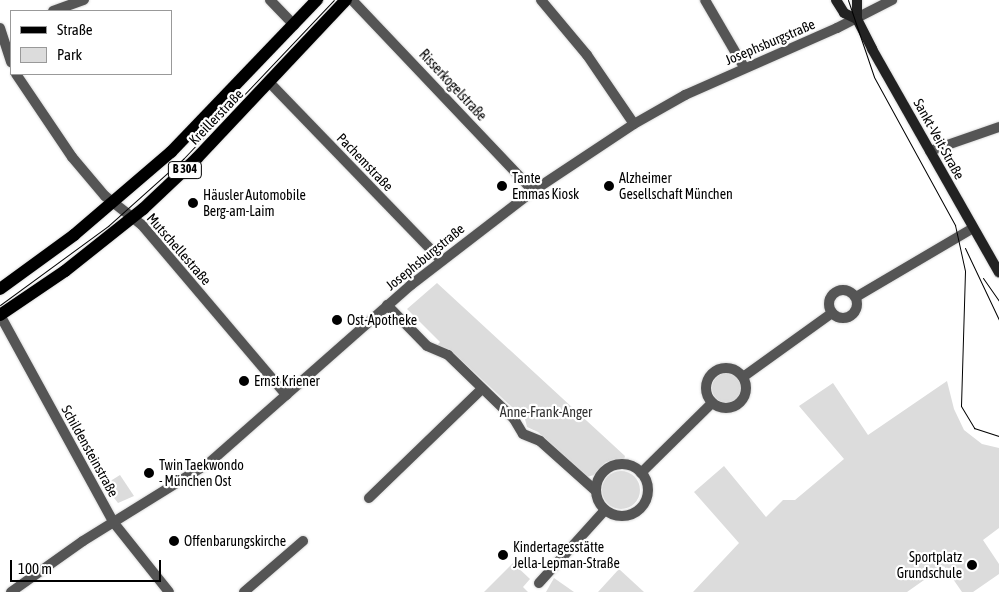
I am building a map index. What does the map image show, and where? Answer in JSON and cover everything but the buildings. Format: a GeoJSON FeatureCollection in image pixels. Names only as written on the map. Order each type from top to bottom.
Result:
{"type":"FeatureCollection","features":[{"type":"Feature","properties":{"kind":"main road","name":"Kreillerstraße"},"geometry":{"type":"LineString","coordinates":[[0,289],[114,203],[214,110],[316,0]]}},
{"type":"Feature","properties":{"kind":"main road","name":"Kreillerstraße"},"geometry":{"type":"LineString","coordinates":[[0,315],[65,271],[133,218],[197,158],[346,0]]}},
{"type":"Feature","properties":{"kind":"street"},"geometry":{"type":"LineString","coordinates":[[56,10],[84,0]]}},
{"type":"Feature","properties":{"kind":"street"},"geometry":{"type":"LineString","coordinates":[[270,0],[294,25]]}},
{"type":"Feature","properties":{"kind":"street","name":"Risserkogelstraße"},"geometry":{"type":"LineString","coordinates":[[352,0],[533,191]]}},
{"type":"Feature","properties":{"kind":"street"},"geometry":{"type":"LineString","coordinates":[[541,0],[588,55],[634,124]]}},
{"type":"Feature","properties":{"kind":"street"},"geometry":{"type":"LineString","coordinates":[[705,0],[744,67]]}},
{"type":"Feature","properties":{"kind":"street","name":"Sankt-Veit-Straße"},"geometry":{"type":"LineString","coordinates":[[836,0],[844,14],[856,19],[999,272]]}},
{"type":"Feature","properties":{"kind":"street"},"geometry":{"type":"LineString","coordinates":[[856,19],[857,0]]}},
{"type":"Feature","properties":{"kind":"street","name":"Josephsburgstraße"},"geometry":{"type":"LineString","coordinates":[[11,592],[83,541],[209,463],[387,305],[441,260],[533,191],[634,124],[685,95],[744,67],[856,19],[892,0]]}},
{"type":"Feature","properties":{"kind":"street"},"geometry":{"type":"LineString","coordinates":[[0,29],[10,59]]}},
{"type":"Feature","properties":{"kind":"street","name":"Mutschellestraße"},"geometry":{"type":"LineString","coordinates":[[17,75],[50,129],[114,203],[133,218],[286,396]]}},
{"type":"Feature","properties":{"kind":"street","name":"Pachemstraße"},"geometry":{"type":"LineString","coordinates":[[270,82],[441,260]]}},
{"type":"Feature","properties":{"kind":"street"},"geometry":{"type":"LineString","coordinates":[[930,152],[999,127]]}},
{"type":"Feature","properties":{"kind":"street"},"geometry":{"type":"LineString","coordinates":[[856,297],[973,228]]}},
{"type":"Feature","properties":{"kind":"street"},"geometry":{"type":"LineString","coordinates":[[844,290],[856,297],[856,310],[851,317],[839,318],[832,313],[830,300],[835,293],[844,290]]}},
{"type":"Feature","properties":{"kind":"street"},"geometry":{"type":"LineString","coordinates":[[387,305],[428,346],[448,355],[514,419],[523,434],[540,441],[596,490],[605,510],[620,515],[639,508],[648,488],[642,473],[634,466],[616,464],[601,474],[596,490]]}},
{"type":"Feature","properties":{"kind":"street"},"geometry":{"type":"LineString","coordinates":[[743,377],[832,313]]}},
{"type":"Feature","properties":{"kind":"street","name":"Schildensteinstraße"},"geometry":{"type":"LineString","coordinates":[[0,315],[114,523],[169,592]]}},
{"type":"Feature","properties":{"kind":"street"},"geometry":{"type":"LineString","coordinates":[[726,368],[743,377],[746,389],[741,401],[724,408],[712,403],[706,391],[713,373],[726,368]]}},
{"type":"Feature","properties":{"kind":"street"},"geometry":{"type":"LineString","coordinates":[[369,498],[482,389]]}},
{"type":"Feature","properties":{"kind":"street"},"geometry":{"type":"LineString","coordinates":[[642,473],[712,403]]}},
{"type":"Feature","properties":{"kind":"street"},"geometry":{"type":"LineString","coordinates":[[539,583],[605,510]]}},
{"type":"Feature","properties":{"kind":"street"},"geometry":{"type":"LineString","coordinates":[[244,592],[303,541]]}},
{"type":"Feature","properties":{"kind":"green space","name":"Anne-Frank-Anger"},"geometry":{"type":"Polygon","coordinates":[[[437,283],[625,456],[624,460],[606,462],[594,475],[587,477],[538,432],[527,427],[525,419],[450,350],[435,348],[440,342],[407,309],[437,283]]]}},
{"type":"Feature","properties":{"kind":"green space"},"geometry":{"type":"Polygon","coordinates":[[[727,373],[733,374],[741,382],[741,394],[733,402],[727,403],[721,402],[713,394],[712,388],[713,382],[721,374],[727,373]]]}},
{"type":"Feature","properties":{"kind":"green space"},"geometry":{"type":"Polygon","coordinates":[[[947,381],[954,409],[964,430],[982,444],[999,448],[999,528],[983,540],[999,564],[999,574],[973,592],[962,592],[944,566],[907,592],[693,592],[739,543],[694,492],[724,466],[766,517],[783,500],[795,500],[844,459],[799,406],[833,383],[868,435],[947,381]]]}},
{"type":"Feature","properties":{"kind":"green space"},"geometry":{"type":"Polygon","coordinates":[[[621,471],[634,477],[640,490],[634,503],[621,509],[608,503],[602,490],[608,477],[621,471]]]}},
{"type":"Feature","properties":{"kind":"green space"},"geometry":{"type":"Polygon","coordinates":[[[120,475],[134,496],[118,503],[104,485],[120,475]]]}},
{"type":"Feature","properties":{"kind":"green space"},"geometry":{"type":"Polygon","coordinates":[[[513,563],[530,579],[523,587],[528,592],[484,592],[513,563]]]}},
{"type":"Feature","properties":{"kind":"green space"},"geometry":{"type":"Polygon","coordinates":[[[619,569],[644,592],[598,592],[619,569]]]}},
{"type":"Feature","properties":{"kind":"green space"},"geometry":{"type":"Polygon","coordinates":[[[554,578],[574,592],[546,592],[554,578]]]}},
{"type":"Feature","properties":{"kind":"tram line"},"geometry":{"type":"LineString","coordinates":[[0,305],[108,226],[183,159],[334,0]]}},
{"type":"Feature","properties":{"kind":"tram line"},"geometry":{"type":"LineString","coordinates":[[848,0],[874,77],[955,225],[965,271],[961,406],[974,428],[999,436]]}},
{"type":"Feature","properties":{"kind":"tram line"},"geometry":{"type":"LineString","coordinates":[[965,248],[999,320]]}},
{"type":"Feature","properties":{"kind":"tram line"},"geometry":{"type":"LineString","coordinates":[[983,278],[999,301]]}},
{"type":"Feature","properties":{"kind":"place","name":"Tante Emmas Kiosk"},"geometry":{"type":"Point","coordinates":[502,186]}},
{"type":"Feature","properties":{"kind":"place","name":"Alzheimer Gesellschaft München"},"geometry":{"type":"Point","coordinates":[609,186]}},
{"type":"Feature","properties":{"kind":"place","name":"Häusler Automobile Berg-am-Laim"},"geometry":{"type":"Point","coordinates":[193,203]}},
{"type":"Feature","properties":{"kind":"place","name":"Ost-Apotheke"},"geometry":{"type":"Point","coordinates":[337,320]}},
{"type":"Feature","properties":{"kind":"place","name":"Ernst Kriener"},"geometry":{"type":"Point","coordinates":[244,381]}},
{"type":"Feature","properties":{"kind":"place","name":"Twin Taekwondo - München Ost"},"geometry":{"type":"Point","coordinates":[149,473]}},
{"type":"Feature","properties":{"kind":"place","name":"Offenbarungskirche"},"geometry":{"type":"Point","coordinates":[174,541]}},
{"type":"Feature","properties":{"kind":"place","name":"Kindertagesstätte Jella-Lepman-Straße"},"geometry":{"type":"Point","coordinates":[503,555]}},
{"type":"Feature","properties":{"kind":"place","name":"Sportplatz Grundschule"},"geometry":{"type":"Point","coordinates":[972,565]}}]}
